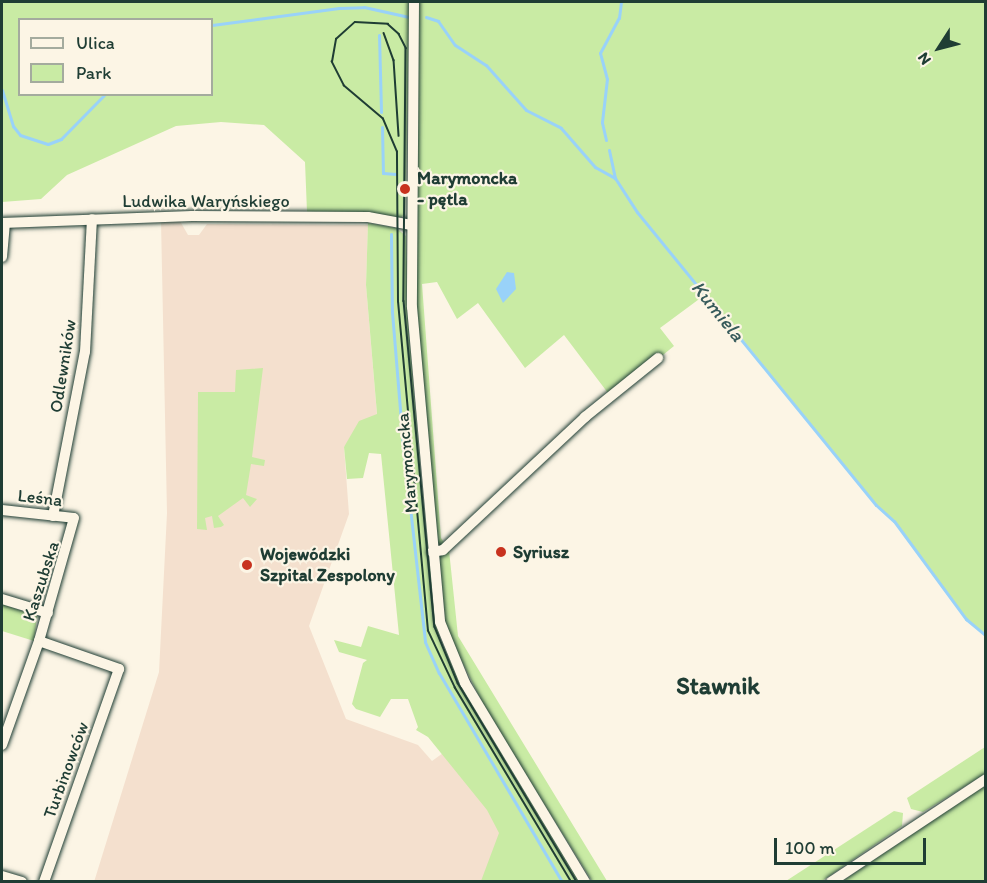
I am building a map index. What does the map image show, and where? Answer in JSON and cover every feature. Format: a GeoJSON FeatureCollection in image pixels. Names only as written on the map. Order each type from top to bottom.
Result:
{"type":"FeatureCollection","features":[{"type":"Feature","properties":{"kind":"street","name":"Marymoncka"},"geometry":{"type":"LineString","coordinates":[[414,4],[411,225],[413,329],[440,622],[453,660],[585,882]]}},
{"type":"Feature","properties":{"kind":"street","name":"Ludwika Waryńskiego"},"geometry":{"type":"LineString","coordinates":[[3,223],[92,219],[368,218],[411,225]]}},
{"type":"Feature","properties":{"kind":"street","name":"Odlewników"},"geometry":{"type":"LineString","coordinates":[[53,516],[84,352],[92,219]]}},
{"type":"Feature","properties":{"kind":"street"},"geometry":{"type":"LineString","coordinates":[[2,257],[3,223]]}},
{"type":"Feature","properties":{"kind":"street"},"geometry":{"type":"LineString","coordinates":[[432,552],[443,550],[585,417],[658,358]]}},
{"type":"Feature","properties":{"kind":"street","name":"Leśna"},"geometry":{"type":"LineString","coordinates":[[2,510],[74,518]]}},
{"type":"Feature","properties":{"kind":"street","name":"Kaszubska"},"geometry":{"type":"LineString","coordinates":[[74,518],[39,641],[119,669]]}},
{"type":"Feature","properties":{"kind":"street"},"geometry":{"type":"LineString","coordinates":[[2,599],[48,613]]}},
{"type":"Feature","properties":{"kind":"street"},"geometry":{"type":"LineString","coordinates":[[2,745],[39,641]]}},
{"type":"Feature","properties":{"kind":"street","name":"Turbinowców"},"geometry":{"type":"LineString","coordinates":[[44,882],[119,669]]}},
{"type":"Feature","properties":{"kind":"street"},"geometry":{"type":"LineString","coordinates":[[831,882],[986,779]]}},
{"type":"Feature","properties":{"kind":"street"},"geometry":{"type":"LineString","coordinates":[[2,876],[22,882]]}},
{"type":"Feature","properties":{"kind":"shaded area","name":"Wojewódzki Szpital Zespolony"},"geometry":{"type":"Polygon","coordinates":[[[161,221],[180,221],[188,235],[199,235],[207,224],[368,225],[366,285],[377,415],[344,447],[349,514],[309,626],[346,719],[418,745],[432,761],[450,748],[534,881],[94,882],[159,672],[167,513],[161,221]]]}},
{"type":"Feature","properties":{"kind":"green space"},"geometry":{"type":"Polygon","coordinates":[[[2,2],[410,2],[405,214],[400,218],[307,212],[305,162],[264,125],[221,122],[176,126],[67,175],[41,199],[2,202],[2,2]]]}},
{"type":"Feature","properties":{"kind":"green space"},"geometry":{"type":"Polygon","coordinates":[[[418,2],[985,2],[985,636],[966,619],[894,521],[876,505],[706,294],[660,328],[674,346],[611,397],[564,335],[525,368],[478,303],[457,319],[437,282],[422,284],[441,538],[449,550],[458,636],[607,881],[592,881],[487,712],[446,629],[414,285],[418,2]]]}},
{"type":"Feature","properties":{"kind":"green space"},"geometry":{"type":"Polygon","coordinates":[[[368,223],[396,228],[406,236],[410,344],[424,517],[440,639],[460,683],[580,881],[481,881],[499,833],[487,810],[428,737],[416,730],[418,727],[408,699],[391,699],[380,717],[356,709],[352,704],[363,663],[367,660],[339,652],[334,640],[361,647],[368,626],[399,635],[381,454],[369,453],[363,478],[347,479],[344,447],[359,421],[377,414],[366,285],[368,223]]]}},
{"type":"Feature","properties":{"kind":"green space"},"geometry":{"type":"Polygon","coordinates":[[[263,368],[252,457],[265,460],[264,466],[251,464],[246,495],[257,499],[250,507],[243,498],[218,516],[224,525],[221,527],[214,528],[212,516],[205,518],[207,530],[197,529],[198,392],[235,392],[236,370],[263,368]]]}},
{"type":"Feature","properties":{"kind":"green space"},"geometry":{"type":"Polygon","coordinates":[[[2,604],[37,616],[34,641],[2,631],[2,604]]]}},
{"type":"Feature","properties":{"kind":"green space"},"geometry":{"type":"Polygon","coordinates":[[[985,747],[985,774],[923,812],[911,809],[907,798],[985,747]]]}},
{"type":"Feature","properties":{"kind":"green space"},"geometry":{"type":"Polygon","coordinates":[[[985,785],[985,881],[841,882],[985,785]]]}},
{"type":"Feature","properties":{"kind":"green space"},"geometry":{"type":"Polygon","coordinates":[[[894,811],[903,813],[902,826],[822,881],[786,881],[894,811]]]}},
{"type":"Feature","properties":{"kind":"water"},"geometry":{"type":"Polygon","coordinates":[[[507,272],[514,273],[516,289],[503,303],[496,289],[507,272]]]}},
{"type":"Feature","properties":{"kind":"waterway"},"geometry":{"type":"LineString","coordinates":[[606,140],[602,122],[607,79],[600,53],[619,18],[621,2]]}},
{"type":"Feature","properties":{"kind":"waterway","name":"Kumiela"},"geometry":{"type":"LineString","coordinates":[[213,25],[339,8],[364,7],[409,17]]}},
{"type":"Feature","properties":{"kind":"waterway","name":"Kumiela"},"geometry":{"type":"LineString","coordinates":[[426,17],[438,21],[455,45],[486,65],[526,110],[561,128],[595,167],[615,178],[637,212],[876,505],[894,521],[966,619],[986,636]]}},
{"type":"Feature","properties":{"kind":"waterway"},"geometry":{"type":"LineString","coordinates":[[379,35],[381,112]]}},
{"type":"Feature","properties":{"kind":"waterway","name":"Kumiela"},"geometry":{"type":"LineString","coordinates":[[2,90],[13,126],[20,135],[48,144],[61,139],[103,96]]}},
{"type":"Feature","properties":{"kind":"waterway"},"geometry":{"type":"LineString","coordinates":[[382,127],[383,173],[396,174]]}},
{"type":"Feature","properties":{"kind":"waterway"},"geometry":{"type":"LineString","coordinates":[[609,150],[615,178]]}},
{"type":"Feature","properties":{"kind":"waterway"},"geometry":{"type":"LineString","coordinates":[[391,234],[392,312],[401,421]]}},
{"type":"Feature","properties":{"kind":"waterway"},"geometry":{"type":"LineString","coordinates":[[402,436],[425,642],[439,673],[562,882]]}},
{"type":"Feature","properties":{"kind":"tram line"},"geometry":{"type":"LineString","coordinates":[[571,882],[455,688],[428,631],[398,302],[397,152],[383,119],[344,86],[332,62],[336,39],[355,22],[388,24],[399,34],[406,48],[404,301],[435,627],[458,683],[577,882]]}},
{"type":"Feature","properties":{"kind":"tram line"},"geometry":{"type":"LineString","coordinates":[[384,33],[394,60],[399,136]]}},
{"type":"Feature","properties":{"kind":"place","name":"Marymoncka - pętla"},"geometry":{"type":"Point","coordinates":[405,189]}},
{"type":"Feature","properties":{"kind":"place","name":"Syriusz"},"geometry":{"type":"Point","coordinates":[501,552]}},
{"type":"Feature","properties":{"kind":"place","name":"Wojewódzki Szpital Zespolony"},"geometry":{"type":"Point","coordinates":[247,565]}},
{"type":"Feature","properties":{"kind":"district","name":"Stawnik"},"geometry":{"type":"Point","coordinates":[718,686]}}]}
